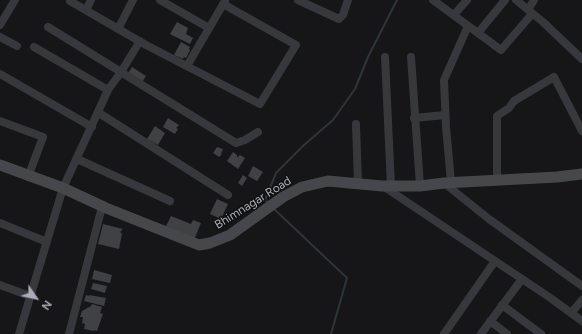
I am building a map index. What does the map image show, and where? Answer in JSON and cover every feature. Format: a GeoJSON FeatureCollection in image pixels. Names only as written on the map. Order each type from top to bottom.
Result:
{"type":"FeatureCollection","features":[{"type":"Feature","properties":{"kind":"street"},"geometry":{"type":"LineString","coordinates":[[0,25],[15,0]]}},
{"type":"Feature","properties":{"kind":"street"},"geometry":{"type":"LineString","coordinates":[[86,10],[91,0]]}},
{"type":"Feature","properties":{"kind":"street"},"geometry":{"type":"LineString","coordinates":[[118,29],[133,0]]}},
{"type":"Feature","properties":{"kind":"street"},"geometry":{"type":"LineString","coordinates":[[160,0],[209,28]]}},
{"type":"Feature","properties":{"kind":"street"},"geometry":{"type":"LineString","coordinates":[[298,0],[338,19],[343,15],[348,0]]}},
{"type":"Feature","properties":{"kind":"street"},"geometry":{"type":"LineString","coordinates":[[433,0],[501,50],[530,12],[534,0]]}},
{"type":"Feature","properties":{"kind":"street"},"geometry":{"type":"LineString","coordinates":[[454,15],[467,0]]}},
{"type":"Feature","properties":{"kind":"street"},"geometry":{"type":"LineString","coordinates":[[478,33],[505,0]]}},
{"type":"Feature","properties":{"kind":"street"},"geometry":{"type":"LineString","coordinates":[[516,0],[582,59]]}},
{"type":"Feature","properties":{"kind":"street"},"geometry":{"type":"LineString","coordinates":[[70,1],[140,41],[187,66],[260,104],[296,45],[224,2],[187,66]]}},
{"type":"Feature","properties":{"kind":"street"},"geometry":{"type":"LineString","coordinates":[[48,26],[236,143],[245,140],[258,132]]}},
{"type":"Feature","properties":{"kind":"street"},"geometry":{"type":"LineString","coordinates":[[468,26],[444,80],[448,183],[489,219],[582,286]]}},
{"type":"Feature","properties":{"kind":"street"},"geometry":{"type":"LineString","coordinates":[[0,37],[17,46]]}},
{"type":"Feature","properties":{"kind":"street"},"geometry":{"type":"LineString","coordinates":[[19,334],[62,188],[99,113],[108,90],[140,41]]}},
{"type":"Feature","properties":{"kind":"street"},"geometry":{"type":"LineString","coordinates":[[34,47],[108,90]]}},
{"type":"Feature","properties":{"kind":"street"},"geometry":{"type":"LineString","coordinates":[[385,57],[387,186],[582,322]]}},
{"type":"Feature","properties":{"kind":"street"},"geometry":{"type":"LineString","coordinates":[[411,57],[414,118],[420,186]]}},
{"type":"Feature","properties":{"kind":"street"},"geometry":{"type":"LineString","coordinates":[[0,74],[92,127]]}},
{"type":"Feature","properties":{"kind":"street"},"geometry":{"type":"LineString","coordinates":[[497,180],[497,116],[509,108],[514,101],[554,77],[582,130]]}},
{"type":"Feature","properties":{"kind":"street"},"geometry":{"type":"LineString","coordinates":[[99,113],[228,195]]}},
{"type":"Feature","properties":{"kind":"street"},"geometry":{"type":"LineString","coordinates":[[414,118],[445,115]]}},
{"type":"Feature","properties":{"kind":"street"},"geometry":{"type":"LineString","coordinates":[[0,121],[43,137],[28,177]]}},
{"type":"Feature","properties":{"kind":"street"},"geometry":{"type":"LineString","coordinates":[[356,124],[358,184]]}},
{"type":"Feature","properties":{"kind":"street"},"geometry":{"type":"LineString","coordinates":[[77,159],[170,201]]}},
{"type":"Feature","properties":{"kind":"street","name":"Bhimnagar Road"},"geometry":{"type":"LineString","coordinates":[[0,165],[28,177],[62,188],[102,207],[199,245],[210,243],[230,235],[283,197],[302,187],[328,181],[387,186],[420,186],[582,174]]}},
{"type":"Feature","properties":{"kind":"street"},"geometry":{"type":"LineString","coordinates":[[69,334],[102,207]]}},
{"type":"Feature","properties":{"kind":"street"},"geometry":{"type":"LineString","coordinates":[[0,223],[47,242]]}},
{"type":"Feature","properties":{"kind":"street"},"geometry":{"type":"LineString","coordinates":[[444,334],[495,261]]}},
{"type":"Feature","properties":{"kind":"street"},"geometry":{"type":"LineString","coordinates":[[481,334],[522,279]]}},
{"type":"Feature","properties":{"kind":"street"},"geometry":{"type":"LineString","coordinates":[[0,285],[30,296]]}},
{"type":"Feature","properties":{"kind":"street"},"geometry":{"type":"LineString","coordinates":[[571,313],[582,300]]}},
{"type":"Feature","properties":{"kind":"street"},"geometry":{"type":"LineString","coordinates":[[502,305],[541,334]]}},
{"type":"Feature","properties":{"kind":"street"},"geometry":{"type":"LineString","coordinates":[[490,321],[507,334]]}},
{"type":"Feature","properties":{"kind":"building"},"geometry":{"type":"Polygon","coordinates":[[[177,22],[188,28],[186,34],[193,38],[190,44],[170,34],[177,22]]]}},
{"type":"Feature","properties":{"kind":"building"},"geometry":{"type":"Polygon","coordinates":[[[181,42],[190,47],[186,58],[184,57],[183,59],[174,55],[181,42]]]}},
{"type":"Feature","properties":{"kind":"building"},"geometry":{"type":"Polygon","coordinates":[[[132,67],[146,76],[141,84],[127,75],[132,67]]]}},
{"type":"Feature","properties":{"kind":"building"},"geometry":{"type":"Polygon","coordinates":[[[168,118],[179,125],[176,128],[178,129],[175,134],[163,127],[168,118]]]}},
{"type":"Feature","properties":{"kind":"building"},"geometry":{"type":"Polygon","coordinates":[[[155,126],[165,133],[158,145],[147,139],[155,126]]]}},
{"type":"Feature","properties":{"kind":"building"},"geometry":{"type":"Polygon","coordinates":[[[217,147],[223,149],[222,154],[219,157],[213,153],[217,147]]]}},
{"type":"Feature","properties":{"kind":"building"},"geometry":{"type":"Polygon","coordinates":[[[233,152],[237,155],[237,157],[240,155],[245,158],[238,169],[227,161],[233,152]]]}},
{"type":"Feature","properties":{"kind":"building"},"geometry":{"type":"Polygon","coordinates":[[[253,166],[263,172],[257,181],[248,176],[253,166]]]}},
{"type":"Feature","properties":{"kind":"building"},"geometry":{"type":"Polygon","coordinates":[[[243,175],[247,178],[242,186],[238,183],[243,175]]]}},
{"type":"Feature","properties":{"kind":"building"},"geometry":{"type":"Polygon","coordinates":[[[217,199],[228,204],[221,219],[210,214],[217,199]]]}},
{"type":"Feature","properties":{"kind":"building"},"geometry":{"type":"Polygon","coordinates":[[[171,216],[191,224],[193,220],[201,223],[194,240],[165,228],[171,216]]]}},
{"type":"Feature","properties":{"kind":"building"},"geometry":{"type":"Polygon","coordinates":[[[103,224],[123,229],[120,232],[122,234],[119,249],[98,244],[103,224]]]}},
{"type":"Feature","properties":{"kind":"building"},"geometry":{"type":"Polygon","coordinates":[[[94,270],[112,275],[110,283],[92,279],[94,270]]]}},
{"type":"Feature","properties":{"kind":"building"},"geometry":{"type":"Polygon","coordinates":[[[93,283],[107,286],[105,293],[91,289],[93,283]]]}},
{"type":"Feature","properties":{"kind":"building"},"geometry":{"type":"Polygon","coordinates":[[[86,295],[106,298],[104,306],[84,301],[86,295]]]}},
{"type":"Feature","properties":{"kind":"building"},"geometry":{"type":"Polygon","coordinates":[[[92,304],[102,307],[100,313],[103,314],[97,331],[84,329],[85,324],[82,323],[83,317],[80,317],[82,311],[92,304]]]}},
{"type":"Feature","properties":{"kind":"waterway"},"geometry":{"type":"LineString","coordinates":[[268,203],[265,200],[276,173],[304,145],[333,120],[355,89],[368,57],[397,0]]}},
{"type":"Feature","properties":{"kind":"waterway"},"geometry":{"type":"LineString","coordinates":[[273,208],[347,278],[331,334]]}}]}
